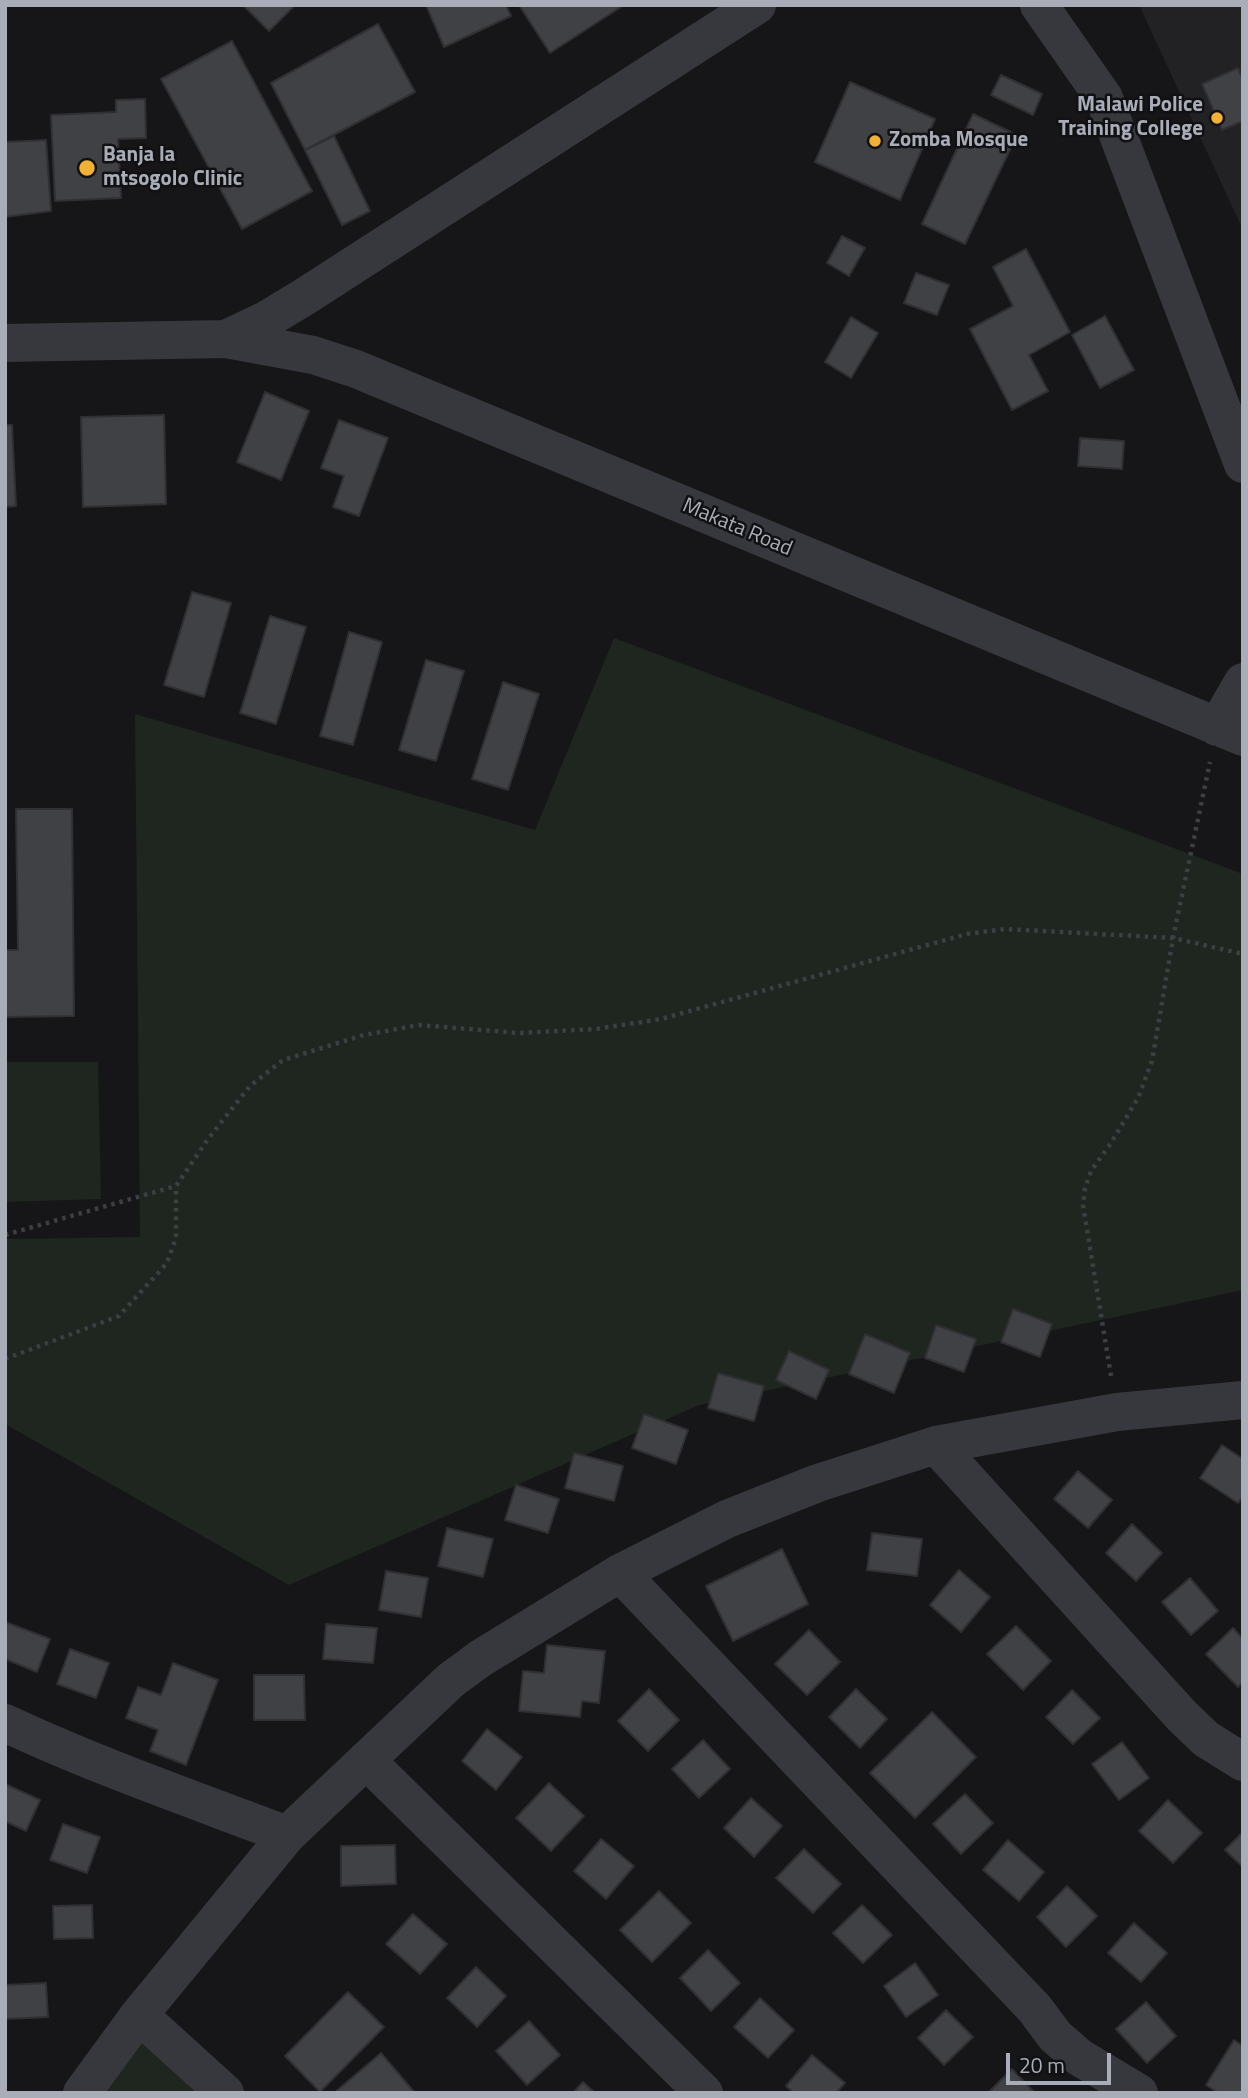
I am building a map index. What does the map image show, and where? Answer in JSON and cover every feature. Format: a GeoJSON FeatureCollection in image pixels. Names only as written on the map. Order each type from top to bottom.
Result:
{"type":"FeatureCollection","features":[{"type":"Feature","properties":{"kind":"street"},"geometry":{"type":"LineString","coordinates":[[5,343],[226,339],[266,320],[304,297],[757,5]]}},
{"type":"Feature","properties":{"kind":"street"},"geometry":{"type":"LineString","coordinates":[[1039,5],[1104,98],[1243,464]]}},
{"type":"Feature","properties":{"kind":"street","name":"Makata Road"},"geometry":{"type":"LineString","coordinates":[[226,339],[313,355],[356,369],[1230,732]]}},
{"type":"Feature","properties":{"kind":"street"},"geometry":{"type":"LineString","coordinates":[[1230,732],[1243,682]]}},
{"type":"Feature","properties":{"kind":"street"},"geometry":{"type":"LineString","coordinates":[[82,2093],[139,2015],[287,1835],[461,1672],[620,1573],[727,1519],[772,1500],[936,1445],[1117,1412],[1243,1400]]}},
{"type":"Feature","properties":{"kind":"street"},"geometry":{"type":"LineString","coordinates":[[936,1445],[1182,1716],[1206,1738],[1243,1762]]}},
{"type":"Feature","properties":{"kind":"street"},"geometry":{"type":"LineString","coordinates":[[620,1573],[1035,2009],[1055,2036],[1079,2057],[1139,2093]]}},
{"type":"Feature","properties":{"kind":"street"},"geometry":{"type":"LineString","coordinates":[[5,1723],[118,1772],[287,1835]]}},
{"type":"Feature","properties":{"kind":"street"},"geometry":{"type":"LineString","coordinates":[[366,1760],[704,2093]]}},
{"type":"Feature","properties":{"kind":"street"},"geometry":{"type":"LineString","coordinates":[[139,2015],[225,2093]]}},
{"type":"Feature","properties":{"kind":"path"},"geometry":{"type":"LineString","coordinates":[[1117,1412],[1083,1205],[1084,1188],[1091,1171],[1138,1098],[1152,1061],[1173,938],[1230,732]]}},
{"type":"Feature","properties":{"kind":"path"},"geometry":{"type":"LineString","coordinates":[[5,1359],[119,1316],[167,1263],[176,1238],[176,1186],[208,1139],[250,1086],[283,1059],[364,1035],[419,1025],[519,1033],[596,1029],[661,1019],[967,934],[1005,929],[1173,938],[1243,954]]}},
{"type":"Feature","properties":{"kind":"path"},"geometry":{"type":"LineString","coordinates":[[5,1235],[176,1186]]}},
{"type":"Feature","properties":{"kind":"shaded area","name":"Malawi Police Training College"},"geometry":{"type":"Polygon","coordinates":[[[1139,5],[1243,5],[1243,230],[1139,5]]]}},
{"type":"Feature","properties":{"kind":"shaded area"},"geometry":{"type":"Polygon","coordinates":[[[614,638],[1243,874],[1243,1290],[699,1405],[289,1585],[5,1424],[5,1239],[140,1237],[135,714],[535,830],[614,638]]]}},
{"type":"Feature","properties":{"kind":"shaded area"},"geometry":{"type":"Polygon","coordinates":[[[5,1062],[98,1062],[101,1199],[5,1202],[5,1062]]]}},
{"type":"Feature","properties":{"kind":"shaded area"},"geometry":{"type":"Polygon","coordinates":[[[139,2015],[225,2093],[82,2093],[139,2015]]]}},
{"type":"Feature","properties":{"kind":"building"},"geometry":{"type":"Polygon","coordinates":[[[243,5],[295,5],[269,31],[243,5]]]}},
{"type":"Feature","properties":{"kind":"building"},"geometry":{"type":"Polygon","coordinates":[[[426,5],[506,5],[511,16],[444,47],[426,5]]]}},
{"type":"Feature","properties":{"kind":"building"},"geometry":{"type":"Polygon","coordinates":[[[519,5],[624,5],[550,53],[519,5]]]}},
{"type":"Feature","properties":{"kind":"building"},"geometry":{"type":"Polygon","coordinates":[[[378,24],[415,92],[305,150],[271,83],[378,24]]]}},
{"type":"Feature","properties":{"kind":"building"},"geometry":{"type":"Polygon","coordinates":[[[232,41],[312,191],[242,229],[161,79],[232,41]]]}},
{"type":"Feature","properties":{"kind":"building"},"geometry":{"type":"Polygon","coordinates":[[[1238,68],[1243,80],[1243,121],[1222,130],[1202,84],[1238,68]]]}},
{"type":"Feature","properties":{"kind":"building"},"geometry":{"type":"Polygon","coordinates":[[[1001,75],[1042,94],[1033,115],[991,95],[1001,75]]]}},
{"type":"Feature","properties":{"kind":"building","name":"Zomba Mosque"},"geometry":{"type":"Polygon","coordinates":[[[850,82],[935,119],[900,200],[815,162],[850,82]]]}},
{"type":"Feature","properties":{"kind":"building","name":"Banja la mtsogolo Clinic"},"geometry":{"type":"Polygon","coordinates":[[[145,99],[146,138],[118,139],[121,198],[55,201],[51,115],[116,112],[116,100],[145,99]]]}},
{"type":"Feature","properties":{"kind":"building"},"geometry":{"type":"Polygon","coordinates":[[[973,114],[1017,135],[965,244],[922,224],[973,114]]]}},
{"type":"Feature","properties":{"kind":"building"},"geometry":{"type":"Polygon","coordinates":[[[334,136],[370,211],[342,225],[305,150],[334,136]]]}},
{"type":"Feature","properties":{"kind":"building"},"geometry":{"type":"Polygon","coordinates":[[[46,140],[51,211],[5,217],[5,142],[46,140]]]}},
{"type":"Feature","properties":{"kind":"building"},"geometry":{"type":"Polygon","coordinates":[[[842,236],[865,248],[849,276],[827,263],[842,236]]]}},
{"type":"Feature","properties":{"kind":"building"},"geometry":{"type":"Polygon","coordinates":[[[1026,249],[1070,332],[1029,355],[1048,391],[1012,410],[970,329],[1013,306],[993,267],[1026,249]]]}},
{"type":"Feature","properties":{"kind":"building"},"geometry":{"type":"Polygon","coordinates":[[[916,273],[949,285],[937,315],[904,303],[916,273]]]}},
{"type":"Feature","properties":{"kind":"building"},"geometry":{"type":"Polygon","coordinates":[[[1105,316],[1134,370],[1100,388],[1072,335],[1105,316]]]}},
{"type":"Feature","properties":{"kind":"building"},"geometry":{"type":"Polygon","coordinates":[[[851,317],[878,333],[851,378],[825,362],[851,317]]]}},
{"type":"Feature","properties":{"kind":"building"},"geometry":{"type":"Polygon","coordinates":[[[265,392],[309,411],[281,480],[237,462],[265,392]]]}},
{"type":"Feature","properties":{"kind":"building"},"geometry":{"type":"Polygon","coordinates":[[[164,415],[166,504],[83,507],[81,417],[164,415]]]}},
{"type":"Feature","properties":{"kind":"building"},"geometry":{"type":"Polygon","coordinates":[[[339,420],[388,438],[359,516],[333,507],[344,476],[321,468],[339,420]]]}},
{"type":"Feature","properties":{"kind":"building"},"geometry":{"type":"Polygon","coordinates":[[[5,425],[12,425],[16,506],[5,507],[5,425]]]}},
{"type":"Feature","properties":{"kind":"building"},"geometry":{"type":"Polygon","coordinates":[[[1080,438],[1124,441],[1122,469],[1078,466],[1080,438]]]}},
{"type":"Feature","properties":{"kind":"building"},"geometry":{"type":"Polygon","coordinates":[[[192,592],[231,603],[204,697],[164,685],[192,592]]]}},
{"type":"Feature","properties":{"kind":"building"},"geometry":{"type":"Polygon","coordinates":[[[270,616],[306,627],[276,724],[240,713],[270,616]]]}},
{"type":"Feature","properties":{"kind":"building"},"geometry":{"type":"Polygon","coordinates":[[[349,632],[382,642],[353,745],[320,736],[349,632]]]}},
{"type":"Feature","properties":{"kind":"building"},"geometry":{"type":"Polygon","coordinates":[[[426,660],[464,671],[436,761],[399,750],[426,660]]]}},
{"type":"Feature","properties":{"kind":"building"},"geometry":{"type":"Polygon","coordinates":[[[503,682],[539,694],[508,790],[472,779],[503,682]]]}},
{"type":"Feature","properties":{"kind":"building"},"geometry":{"type":"Polygon","coordinates":[[[16,809],[72,809],[74,1016],[5,1017],[5,950],[18,950],[16,809]]]}},
{"type":"Feature","properties":{"kind":"building"},"geometry":{"type":"Polygon","coordinates":[[[1013,1309],[1052,1324],[1040,1357],[1001,1342],[1013,1309]]]}},
{"type":"Feature","properties":{"kind":"building"},"geometry":{"type":"Polygon","coordinates":[[[936,1325],[976,1339],[964,1372],[925,1358],[936,1325]]]}},
{"type":"Feature","properties":{"kind":"building"},"geometry":{"type":"Polygon","coordinates":[[[865,1334],[910,1353],[894,1393],[849,1374],[865,1334]]]}},
{"type":"Feature","properties":{"kind":"building"},"geometry":{"type":"Polygon","coordinates":[[[789,1351],[829,1370],[816,1399],[776,1380],[789,1351]]]}},
{"type":"Feature","properties":{"kind":"building"},"geometry":{"type":"Polygon","coordinates":[[[718,1373],[764,1386],[754,1421],[708,1408],[718,1373]]]}},
{"type":"Feature","properties":{"kind":"building"},"geometry":{"type":"Polygon","coordinates":[[[644,1414],[688,1430],[676,1464],[632,1448],[644,1414]]]}},
{"type":"Feature","properties":{"kind":"building"},"geometry":{"type":"Polygon","coordinates":[[[1222,1445],[1243,1459],[1243,1496],[1238,1503],[1200,1478],[1222,1445]]]}},
{"type":"Feature","properties":{"kind":"building"},"geometry":{"type":"Polygon","coordinates":[[[574,1453],[623,1466],[614,1501],[565,1488],[574,1453]]]}},
{"type":"Feature","properties":{"kind":"building"},"geometry":{"type":"Polygon","coordinates":[[[1078,1471],[1112,1500],[1088,1528],[1054,1499],[1078,1471]]]}},
{"type":"Feature","properties":{"kind":"building"},"geometry":{"type":"Polygon","coordinates":[[[516,1485],[559,1499],[548,1533],[505,1520],[516,1485]]]}},
{"type":"Feature","properties":{"kind":"building"},"geometry":{"type":"Polygon","coordinates":[[[1132,1524],[1162,1553],[1136,1581],[1106,1553],[1132,1524]]]}},
{"type":"Feature","properties":{"kind":"building"},"geometry":{"type":"Polygon","coordinates":[[[447,1528],[493,1539],[483,1577],[438,1566],[447,1528]]]}},
{"type":"Feature","properties":{"kind":"building"},"geometry":{"type":"Polygon","coordinates":[[[872,1533],[922,1539],[917,1576],[867,1570],[872,1533]]]}},
{"type":"Feature","properties":{"kind":"building"},"geometry":{"type":"Polygon","coordinates":[[[782,1549],[808,1604],[733,1641],[706,1586],[782,1549]]]}},
{"type":"Feature","properties":{"kind":"building"},"geometry":{"type":"Polygon","coordinates":[[[959,1570],[990,1597],[961,1632],[930,1605],[959,1570]]]}},
{"type":"Feature","properties":{"kind":"building"},"geometry":{"type":"Polygon","coordinates":[[[386,1571],[428,1578],[421,1617],[379,1610],[386,1571]]]}},
{"type":"Feature","properties":{"kind":"building"},"geometry":{"type":"Polygon","coordinates":[[[1190,1578],[1218,1611],[1191,1635],[1162,1602],[1190,1578]]]}},
{"type":"Feature","properties":{"kind":"building"},"geometry":{"type":"Polygon","coordinates":[[[5,1622],[50,1639],[37,1672],[5,1659],[5,1622]]]}},
{"type":"Feature","properties":{"kind":"building"},"geometry":{"type":"Polygon","coordinates":[[[326,1624],[377,1628],[373,1663],[323,1659],[326,1624]]]}},
{"type":"Feature","properties":{"kind":"building"},"geometry":{"type":"Polygon","coordinates":[[[1016,1626],[1051,1661],[1023,1690],[987,1654],[1016,1626]]]}},
{"type":"Feature","properties":{"kind":"building"},"geometry":{"type":"Polygon","coordinates":[[[1233,1628],[1243,1639],[1243,1682],[1238,1687],[1206,1654],[1233,1628]]]}},
{"type":"Feature","properties":{"kind":"building"},"geometry":{"type":"Polygon","coordinates":[[[809,1630],[840,1662],[807,1695],[775,1664],[809,1630]]]}},
{"type":"Feature","properties":{"kind":"building"},"geometry":{"type":"Polygon","coordinates":[[[547,1645],[605,1651],[599,1703],[582,1701],[580,1717],[519,1711],[523,1671],[544,1673],[547,1645]]]}},
{"type":"Feature","properties":{"kind":"building"},"geometry":{"type":"Polygon","coordinates":[[[70,1649],[109,1663],[96,1698],[57,1684],[70,1649]]]}},
{"type":"Feature","properties":{"kind":"building"},"geometry":{"type":"Polygon","coordinates":[[[173,1663],[218,1680],[186,1765],[150,1751],[158,1730],[126,1718],[138,1687],[161,1695],[173,1663]]]}},
{"type":"Feature","properties":{"kind":"building"},"geometry":{"type":"Polygon","coordinates":[[[254,1675],[304,1675],[305,1720],[254,1720],[254,1675]]]}},
{"type":"Feature","properties":{"kind":"building"},"geometry":{"type":"Polygon","coordinates":[[[649,1689],[679,1720],[648,1751],[618,1721],[649,1689]]]}},
{"type":"Feature","properties":{"kind":"building"},"geometry":{"type":"Polygon","coordinates":[[[856,1689],[887,1719],[860,1748],[829,1717],[856,1689]]]}},
{"type":"Feature","properties":{"kind":"building"},"geometry":{"type":"Polygon","coordinates":[[[1072,1690],[1100,1718],[1073,1744],[1046,1717],[1072,1690]]]}},
{"type":"Feature","properties":{"kind":"building"},"geometry":{"type":"Polygon","coordinates":[[[932,1712],[976,1757],[915,1818],[870,1773],[932,1712]]]}},
{"type":"Feature","properties":{"kind":"building"},"geometry":{"type":"Polygon","coordinates":[[[487,1729],[522,1757],[496,1790],[462,1761],[487,1729]]]}},
{"type":"Feature","properties":{"kind":"building"},"geometry":{"type":"Polygon","coordinates":[[[703,1740],[730,1769],[699,1798],[672,1769],[703,1740]]]}},
{"type":"Feature","properties":{"kind":"building"},"geometry":{"type":"Polygon","coordinates":[[[1122,1742],[1149,1778],[1119,1800],[1092,1764],[1122,1742]]]}},
{"type":"Feature","properties":{"kind":"building"},"geometry":{"type":"Polygon","coordinates":[[[549,1783],[584,1816],[551,1851],[516,1818],[549,1783]]]}},
{"type":"Feature","properties":{"kind":"building"},"geometry":{"type":"Polygon","coordinates":[[[5,1784],[40,1800],[26,1831],[5,1821],[5,1784]]]}},
{"type":"Feature","properties":{"kind":"building"},"geometry":{"type":"Polygon","coordinates":[[[965,1794],[993,1823],[961,1854],[933,1824],[965,1794]]]}},
{"type":"Feature","properties":{"kind":"building"},"geometry":{"type":"Polygon","coordinates":[[[751,1798],[782,1826],[754,1857],[724,1828],[751,1798]]]}},
{"type":"Feature","properties":{"kind":"building"},"geometry":{"type":"Polygon","coordinates":[[[1168,1800],[1202,1833],[1173,1863],[1139,1831],[1168,1800]]]}},
{"type":"Feature","properties":{"kind":"building"},"geometry":{"type":"Polygon","coordinates":[[[63,1824],[100,1837],[87,1873],[50,1860],[63,1824]]]}},
{"type":"Feature","properties":{"kind":"building"},"geometry":{"type":"Polygon","coordinates":[[[1243,1832],[1243,1867],[1225,1850],[1243,1832]]]}},
{"type":"Feature","properties":{"kind":"building"},"geometry":{"type":"Polygon","coordinates":[[[601,1839],[634,1866],[606,1899],[574,1871],[601,1839]]]}},
{"type":"Feature","properties":{"kind":"building"},"geometry":{"type":"Polygon","coordinates":[[[1008,1840],[1044,1872],[1019,1901],[983,1870],[1008,1840]]]}},
{"type":"Feature","properties":{"kind":"building"},"geometry":{"type":"Polygon","coordinates":[[[395,1845],[396,1884],[341,1886],[341,1846],[395,1845]]]}},
{"type":"Feature","properties":{"kind":"building"},"geometry":{"type":"Polygon","coordinates":[[[804,1849],[841,1884],[813,1913],[776,1878],[804,1849]]]}},
{"type":"Feature","properties":{"kind":"building"},"geometry":{"type":"Polygon","coordinates":[[[1067,1886],[1097,1916],[1066,1947],[1037,1917],[1067,1886]]]}},
{"type":"Feature","properties":{"kind":"building"},"geometry":{"type":"Polygon","coordinates":[[[659,1891],[691,1923],[652,1962],[620,1930],[659,1891]]]}},
{"type":"Feature","properties":{"kind":"building"},"geometry":{"type":"Polygon","coordinates":[[[92,1905],[93,1938],[54,1939],[53,1906],[92,1905]]]}},
{"type":"Feature","properties":{"kind":"building"},"geometry":{"type":"Polygon","coordinates":[[[862,1905],[892,1935],[863,1963],[833,1933],[862,1905]]]}},
{"type":"Feature","properties":{"kind":"building"},"geometry":{"type":"Polygon","coordinates":[[[413,1914],[447,1944],[420,1974],[386,1944],[413,1914]]]}},
{"type":"Feature","properties":{"kind":"building"},"geometry":{"type":"Polygon","coordinates":[[[1134,1923],[1167,1953],[1141,1982],[1108,1953],[1134,1923]]]}},
{"type":"Feature","properties":{"kind":"building"},"geometry":{"type":"Polygon","coordinates":[[[708,1950],[740,1983],[711,2011],[680,1978],[708,1950]]]}},
{"type":"Feature","properties":{"kind":"building"},"geometry":{"type":"Polygon","coordinates":[[[915,1963],[938,1995],[906,2017],[884,1986],[915,1963]]]}},
{"type":"Feature","properties":{"kind":"building"},"geometry":{"type":"Polygon","coordinates":[[[476,1967],[506,1996],[477,2027],[447,1998],[476,1967]]]}},
{"type":"Feature","properties":{"kind":"building"},"geometry":{"type":"Polygon","coordinates":[[[46,1983],[48,2017],[5,2019],[5,1985],[46,1983]]]}},
{"type":"Feature","properties":{"kind":"building"},"geometry":{"type":"Polygon","coordinates":[[[348,1992],[384,2027],[320,2092],[285,2056],[348,1992]]]}},
{"type":"Feature","properties":{"kind":"building"},"geometry":{"type":"Polygon","coordinates":[[[760,1998],[794,2030],[768,2058],[734,2027],[760,1998]]]}},
{"type":"Feature","properties":{"kind":"building"},"geometry":{"type":"Polygon","coordinates":[[[1146,2002],[1176,2036],[1147,2063],[1116,2029],[1146,2002]]]}},
{"type":"Feature","properties":{"kind":"building"},"geometry":{"type":"Polygon","coordinates":[[[946,2010],[973,2037],[944,2065],[918,2038],[946,2010]]]}},
{"type":"Feature","properties":{"kind":"building"},"geometry":{"type":"Polygon","coordinates":[[[529,2021],[560,2055],[527,2085],[496,2051],[529,2021]]]}},
{"type":"Feature","properties":{"kind":"building"},"geometry":{"type":"Polygon","coordinates":[[[1234,2040],[1243,2046],[1243,2093],[1218,2093],[1206,2085],[1234,2040]]]}},
{"type":"Feature","properties":{"kind":"building"},"geometry":{"type":"Polygon","coordinates":[[[381,2053],[415,2093],[334,2093],[381,2053]]]}},
{"type":"Feature","properties":{"kind":"building"},"geometry":{"type":"Polygon","coordinates":[[[812,2055],[845,2083],[836,2093],[794,2093],[786,2086],[812,2055]]]}},
{"type":"Feature","properties":{"kind":"building"},"geometry":{"type":"Polygon","coordinates":[[[1012,2069],[1035,2093],[988,2093],[1012,2069]]]}},
{"type":"Feature","properties":{"kind":"building"},"geometry":{"type":"Polygon","coordinates":[[[583,2082],[595,2093],[573,2093],[583,2082]]]}},
{"type":"Feature","properties":{"kind":"place","name":"Malawi Police Training College"},"geometry":{"type":"Point","coordinates":[1217,118]}},
{"type":"Feature","properties":{"kind":"place","name":"Zomba Mosque"},"geometry":{"type":"Point","coordinates":[875,141]}},
{"type":"Feature","properties":{"kind":"place","name":"Banja la mtsogolo Clinic"},"geometry":{"type":"Point","coordinates":[87,168]}}]}
